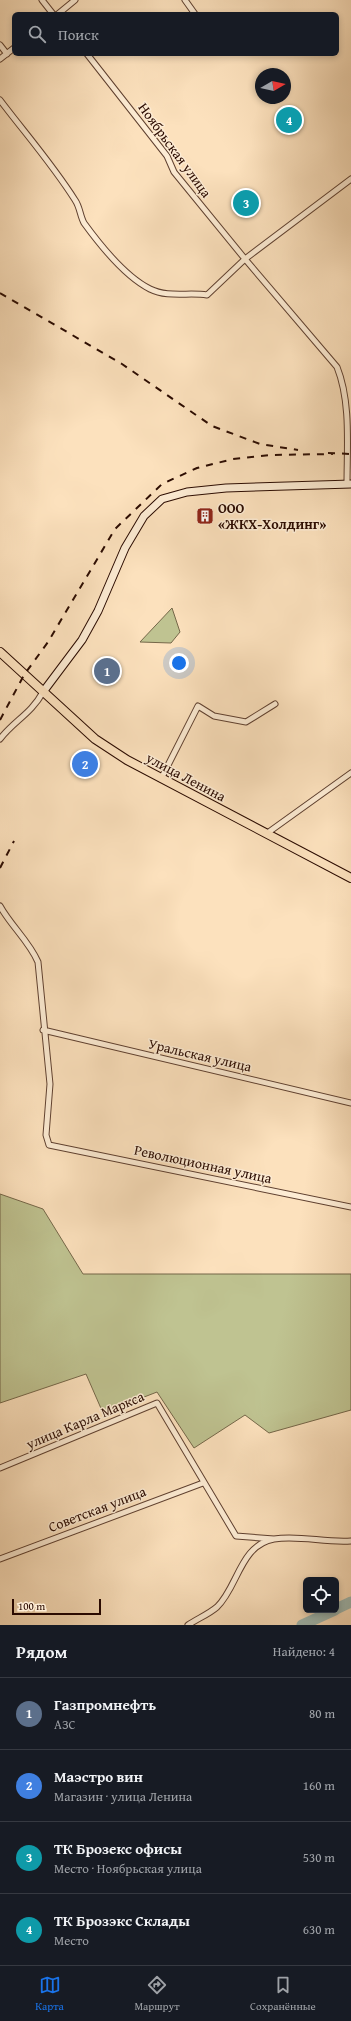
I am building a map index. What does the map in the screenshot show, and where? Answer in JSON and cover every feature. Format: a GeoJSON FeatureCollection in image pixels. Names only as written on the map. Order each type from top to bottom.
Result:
{"type":"FeatureCollection","features":[{"type":"Feature","properties":{"kind":"main road","name":"улица Ленина"},"geometry":{"type":"LineString","coordinates":[[0,652],[95,739],[127,760],[351,878]]}},
{"type":"Feature","properties":{"kind":"street"},"geometry":{"type":"LineString","coordinates":[[42,0],[51,12]]}},
{"type":"Feature","properties":{"kind":"street"},"geometry":{"type":"LineString","coordinates":[[61,12],[76,0]]}},
{"type":"Feature","properties":{"kind":"street"},"geometry":{"type":"LineString","coordinates":[[185,0],[194,12]]}},
{"type":"Feature","properties":{"kind":"street"},"geometry":{"type":"LineString","coordinates":[[0,45],[7,54]]}},
{"type":"Feature","properties":{"kind":"street"},"geometry":{"type":"LineString","coordinates":[[0,59],[12,50]]}},
{"type":"Feature","properties":{"kind":"street","name":"Ноябрьская улица"},"geometry":{"type":"LineString","coordinates":[[88,56],[167,156],[174,172],[245,259],[337,367],[343,387],[346,409],[349,484]]}},
{"type":"Feature","properties":{"kind":"street"},"geometry":{"type":"LineString","coordinates":[[0,100],[76,201],[83,221],[118,263],[138,282],[151,290],[166,294],[194,293],[207,296],[245,259],[351,179]]}},
{"type":"Feature","properties":{"kind":"street"},"geometry":{"type":"LineString","coordinates":[[0,739],[10,726],[32,709],[82,640],[98,611],[125,548],[144,516],[162,499],[187,492],[226,488],[349,484]]}},
{"type":"Feature","properties":{"kind":"street"},"geometry":{"type":"LineString","coordinates":[[161,779],[198,706],[214,716],[246,722],[275,704]]}},
{"type":"Feature","properties":{"kind":"street"},"geometry":{"type":"LineString","coordinates":[[266,834],[351,773]]}},
{"type":"Feature","properties":{"kind":"street"},"geometry":{"type":"LineString","coordinates":[[0,906],[15,929],[33,950],[38,962],[43,1030]]}},
{"type":"Feature","properties":{"kind":"street","name":"Уральская улица"},"geometry":{"type":"LineString","coordinates":[[43,1030],[351,1103]]}},
{"type":"Feature","properties":{"kind":"street","name":"Революционная улица"},"geometry":{"type":"LineString","coordinates":[[43,1030],[50,1084],[46,1135],[49,1145],[351,1207]]}},
{"type":"Feature","properties":{"kind":"street","name":"улица Карла Маркса"},"geometry":{"type":"LineString","coordinates":[[0,1468],[157,1403],[195,1466],[203,1483]]}},
{"type":"Feature","properties":{"kind":"street"},"geometry":{"type":"LineString","coordinates":[[203,1483],[236,1536],[274,1539],[294,1538],[337,1542],[351,1541]]}},
{"type":"Feature","properties":{"kind":"street","name":"Советская улица"},"geometry":{"type":"LineString","coordinates":[[0,1559],[203,1483]]}},
{"type":"Feature","properties":{"kind":"street"},"geometry":{"type":"LineString","coordinates":[[188,1625],[217,1607],[231,1587],[245,1559],[265,1542],[274,1539]]}},
{"type":"Feature","properties":{"kind":"green space"},"geometry":{"type":"Polygon","coordinates":[[[172,608],[180,632],[171,643],[140,642],[172,608]]]}},
{"type":"Feature","properties":{"kind":"green space"},"geometry":{"type":"Polygon","coordinates":[[[0,1194],[43,1209],[83,1274],[351,1274],[351,1410],[269,1433],[245,1415],[194,1448],[157,1392],[103,1413],[86,1374],[0,1403],[0,1194]]]}},
{"type":"Feature","properties":{"kind":"waterway"},"geometry":{"type":"LineString","coordinates":[[339,1608],[351,1602]]}},
{"type":"Feature","properties":{"kind":"waterway"},"geometry":{"type":"LineString","coordinates":[[302,1625],[328,1613]]}},
{"type":"Feature","properties":{"kind":"railway"},"geometry":{"type":"LineString","coordinates":[[0,293],[122,364],[212,426],[260,444],[298,450]]}},
{"type":"Feature","properties":{"kind":"railway"},"geometry":{"type":"LineString","coordinates":[[328,453],[351,454]]}},
{"type":"Feature","properties":{"kind":"railway"},"geometry":{"type":"LineString","coordinates":[[0,720],[24,675],[48,642],[115,529],[162,484],[197,468],[233,459],[270,455],[333,454]]}},
{"type":"Feature","properties":{"kind":"railway"},"geometry":{"type":"LineString","coordinates":[[0,868],[14,841]]}},
{"type":"Feature","properties":{"kind":"place","name":"ТК Брозэкс Склады"},"geometry":{"type":"Point","coordinates":[289,120]}},
{"type":"Feature","properties":{"kind":"place","name":"ТК Брозекс офисы"},"geometry":{"type":"Point","coordinates":[246,203]}},
{"type":"Feature","properties":{"kind":"place","name":"ООО «ЖКХ-Холдинг»"},"geometry":{"type":"Point","coordinates":[205,516]}},
{"type":"Feature","properties":{"kind":"place","name":"Газпромнефть"},"geometry":{"type":"Point","coordinates":[107,671]}},
{"type":"Feature","properties":{"kind":"place","name":"Маэстро вин"},"geometry":{"type":"Point","coordinates":[85,764]}}]}
